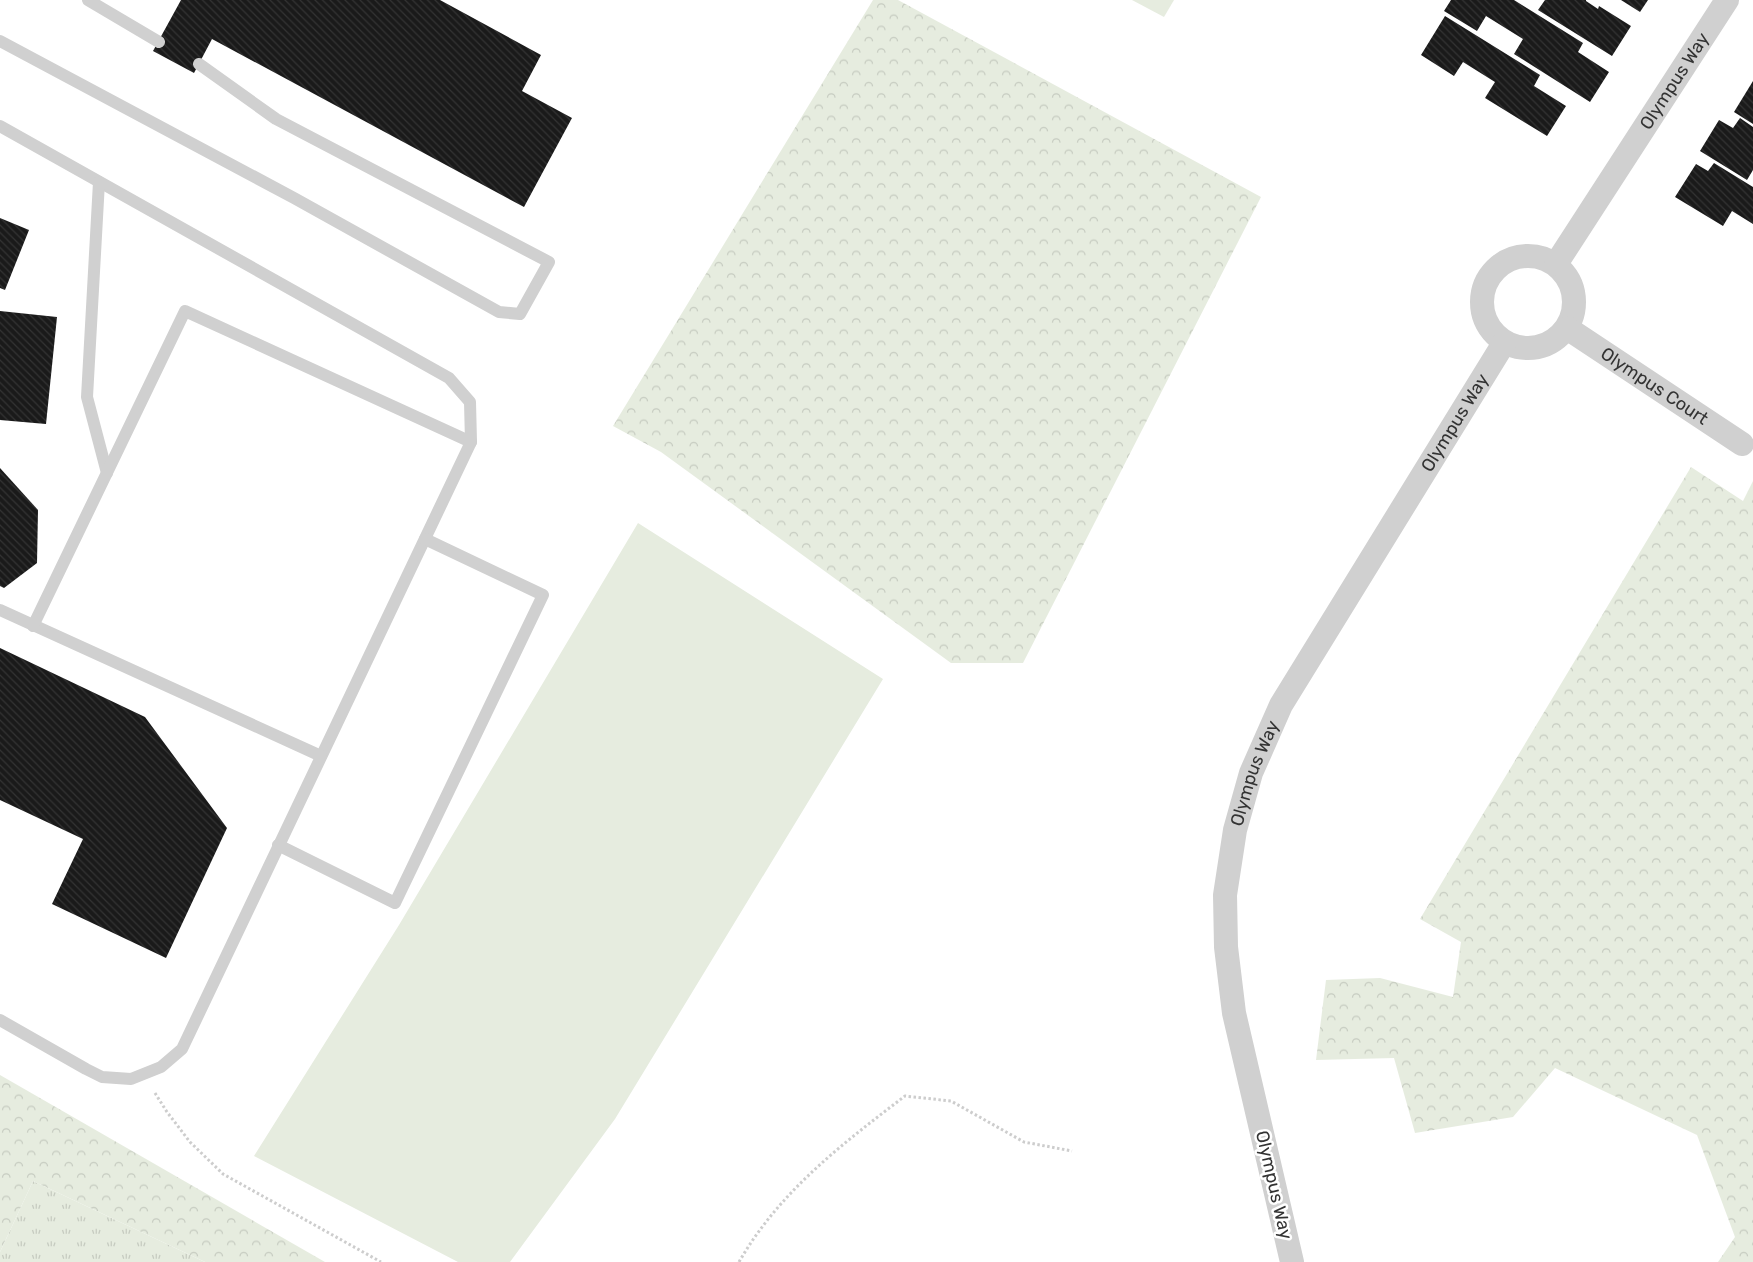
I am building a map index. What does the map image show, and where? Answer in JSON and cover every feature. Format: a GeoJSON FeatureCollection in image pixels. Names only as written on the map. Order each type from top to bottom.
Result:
{"type":"FeatureCollection","features":[{"type":"Feature","properties":{"kind":"street","name":"Olympus Way"},"geometry":{"type":"LineString","coordinates":[[1556,264],[1727,0]]}},
{"type":"Feature","properties":{"kind":"street"},"geometry":{"type":"LineString","coordinates":[[1527,256],[1542,258],[1556,264],[1569,280],[1575,299],[1574,314],[1567,328],[1560,337],[1550,344],[1539,348],[1521,348],[1504,343],[1485,320],[1481,305],[1483,290],[1489,276],[1499,266],[1513,258],[1527,256]]}},
{"type":"Feature","properties":{"kind":"street","name":"Olympus Court"},"geometry":{"type":"LineString","coordinates":[[1567,328],[1742,444]]}},
{"type":"Feature","properties":{"kind":"street","name":"Olympus Way"},"geometry":{"type":"LineString","coordinates":[[1292,1262],[1234,1013],[1226,948],[1226,895],[1235,830],[1251,772],[1281,705],[1504,343]]}},
{"type":"Feature","properties":{"kind":"lane"},"geometry":{"type":"LineString","coordinates":[[88,0],[158,42]]}},
{"type":"Feature","properties":{"kind":"lane"},"geometry":{"type":"LineString","coordinates":[[0,42],[294,198],[499,312],[520,314],[549,262],[276,119],[199,64]]}},
{"type":"Feature","properties":{"kind":"lane"},"geometry":{"type":"LineString","coordinates":[[0,126],[449,378],[470,402],[471,442],[182,1049],[161,1067],[130,1079],[102,1077],[86,1070],[0,1020]]}},
{"type":"Feature","properties":{"kind":"lane"},"geometry":{"type":"LineString","coordinates":[[100,182],[87,397],[107,473]]}},
{"type":"Feature","properties":{"kind":"lane"},"geometry":{"type":"LineString","coordinates":[[33,626],[185,311],[471,442]]}},
{"type":"Feature","properties":{"kind":"lane"},"geometry":{"type":"LineString","coordinates":[[278,845],[395,903],[539,604],[543,595],[425,539]]}},
{"type":"Feature","properties":{"kind":"lane"},"geometry":{"type":"LineString","coordinates":[[0,610],[321,756]]}},
{"type":"Feature","properties":{"kind":"path"},"geometry":{"type":"LineString","coordinates":[[144,1073],[173,1120],[190,1142],[223,1174],[381,1262]]}},
{"type":"Feature","properties":{"kind":"path"},"geometry":{"type":"LineString","coordinates":[[739,1262],[751,1241],[777,1207],[839,1146],[905,1096],[951,1101],[1024,1142],[1072,1151]]}},
{"type":"Feature","properties":{"kind":"green space"},"geometry":{"type":"Polygon","coordinates":[[[873,0],[898,0],[1261,197],[1023,663],[951,663],[661,452],[613,426],[873,0]]]}},
{"type":"Feature","properties":{"kind":"green space"},"geometry":{"type":"Polygon","coordinates":[[[1132,0],[1174,0],[1164,17],[1132,0]]]}},
{"type":"Feature","properties":{"kind":"green space"},"geometry":{"type":"Polygon","coordinates":[[[1691,467],[1743,501],[1753,481],[1753,1262],[1718,1262],[1735,1237],[1697,1135],[1555,1068],[1513,1117],[1415,1133],[1394,1058],[1316,1060],[1326,980],[1380,978],[1453,997],[1461,942],[1420,919],[1691,467]]]}},
{"type":"Feature","properties":{"kind":"green space"},"geometry":{"type":"Polygon","coordinates":[[[638,523],[883,679],[615,1119],[510,1262],[458,1262],[254,1156],[399,925],[638,523]]]}},
{"type":"Feature","properties":{"kind":"green space"},"geometry":{"type":"Polygon","coordinates":[[[0,1075],[325,1262],[205,1262],[33,1181],[0,1252],[0,1075]]]}},
{"type":"Feature","properties":{"kind":"green space"},"geometry":{"type":"Polygon","coordinates":[[[33,1181],[205,1262],[0,1262],[0,1252],[33,1181]]]}},
{"type":"Feature","properties":{"kind":"building"},"geometry":{"type":"Polygon","coordinates":[[[181,0],[440,0],[541,55],[522,91],[572,118],[524,207],[212,39],[194,73],[153,51],[181,0]]]}},
{"type":"Feature","properties":{"kind":"building"},"geometry":{"type":"Polygon","coordinates":[[[1451,0],[1514,0],[1583,43],[1578,52],[1609,72],[1590,102],[1514,54],[1523,39],[1486,16],[1477,31],[1444,11],[1451,0]]]}},
{"type":"Feature","properties":{"kind":"building"},"geometry":{"type":"Polygon","coordinates":[[[1545,0],[1586,0],[1598,9],[1599,6],[1631,26],[1612,56],[1538,10],[1545,0]]]}},
{"type":"Feature","properties":{"kind":"building"},"geometry":{"type":"Polygon","coordinates":[[[1621,0],[1648,0],[1640,12],[1621,0]]]}},
{"type":"Feature","properties":{"kind":"building"},"geometry":{"type":"Polygon","coordinates":[[[1445,16],[1540,75],[1534,86],[1566,106],[1547,136],[1485,98],[1495,82],[1463,62],[1454,76],[1421,55],[1445,16]]]}},
{"type":"Feature","properties":{"kind":"building"},"geometry":{"type":"Polygon","coordinates":[[[1753,81],[1753,124],[1734,112],[1753,81]]]}},
{"type":"Feature","properties":{"kind":"building"},"geometry":{"type":"Polygon","coordinates":[[[1740,118],[1753,127],[1753,170],[1747,180],[1700,151],[1719,120],[1733,128],[1740,118]]]}},
{"type":"Feature","properties":{"kind":"building"},"geometry":{"type":"Polygon","coordinates":[[[1714,163],[1753,187],[1753,224],[1732,211],[1723,226],[1675,197],[1696,164],[1708,171],[1714,163]]]}},
{"type":"Feature","properties":{"kind":"building"},"geometry":{"type":"Polygon","coordinates":[[[0,218],[29,230],[5,290],[0,288],[0,218]]]}},
{"type":"Feature","properties":{"kind":"building"},"geometry":{"type":"Polygon","coordinates":[[[0,311],[57,317],[46,424],[0,420],[0,311]]]}},
{"type":"Feature","properties":{"kind":"building"},"geometry":{"type":"Polygon","coordinates":[[[0,468],[38,510],[37,563],[4,588],[0,586],[0,468]]]}},
{"type":"Feature","properties":{"kind":"building"},"geometry":{"type":"Polygon","coordinates":[[[0,648],[145,717],[227,828],[166,958],[52,904],[83,839],[0,800],[0,648]]]}}]}
